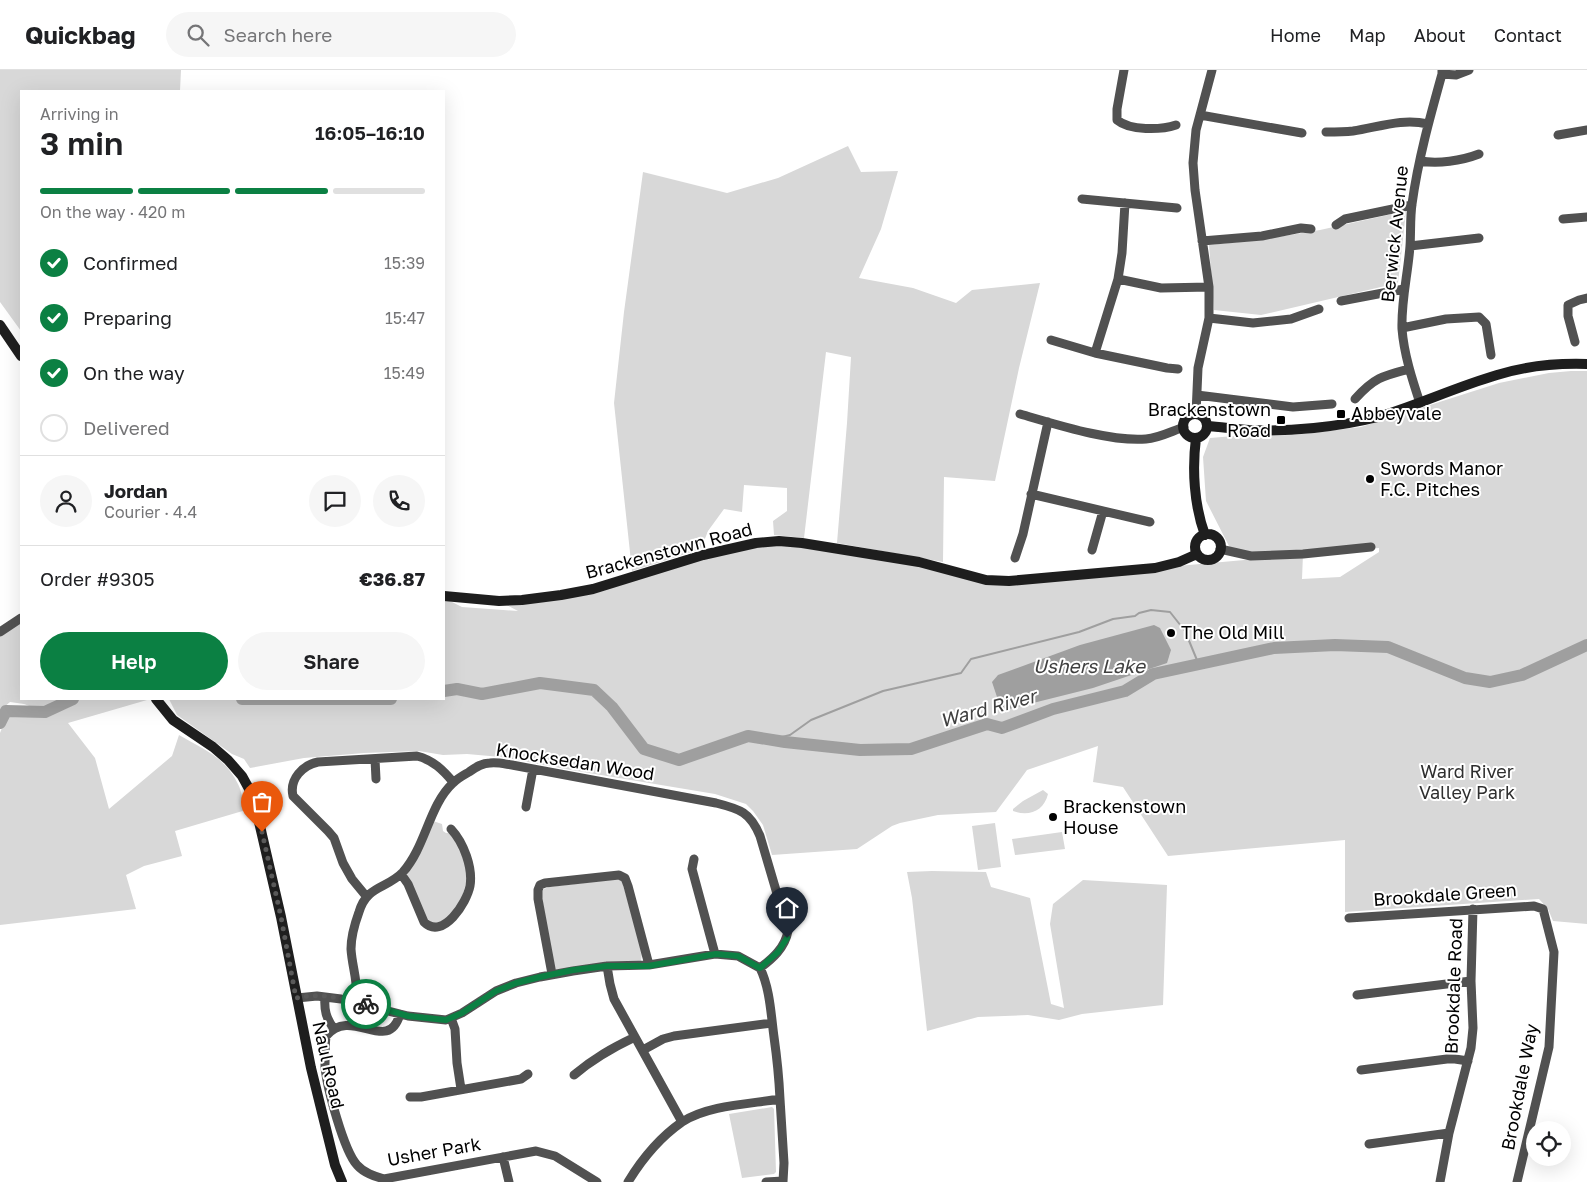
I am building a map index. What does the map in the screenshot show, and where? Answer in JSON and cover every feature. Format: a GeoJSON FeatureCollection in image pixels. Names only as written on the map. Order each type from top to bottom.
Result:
{"type":"FeatureCollection","features":[{"type":"Feature","properties":{"kind":"street"},"geometry":{"type":"LineString","coordinates":[[1124,70],[1117,109],[1117,120],[1122,124],[1138,128],[1165,128],[1176,125]]}},
{"type":"Feature","properties":{"kind":"street"},"geometry":{"type":"LineString","coordinates":[[1196,414],[1198,368],[1209,318],[1209,287],[1193,163],[1196,130],[1212,70]]}},
{"type":"Feature","properties":{"kind":"street"},"geometry":{"type":"LineString","coordinates":[[1442,72],[1456,75],[1469,70]]}},
{"type":"Feature","properties":{"kind":"street","name":"Berwick Avenue"},"geometry":{"type":"LineString","coordinates":[[1420,403],[1409,369],[1404,343],[1402,328],[1404,289],[1410,246],[1412,205],[1428,124],[1442,72]]}},
{"type":"Feature","properties":{"kind":"street"},"geometry":{"type":"LineString","coordinates":[[1200,115],[1302,133]]}},
{"type":"Feature","properties":{"kind":"street"},"geometry":{"type":"LineString","coordinates":[[1326,132],[1351,132],[1392,123],[1416,122],[1428,124]]}},
{"type":"Feature","properties":{"kind":"street"},"geometry":{"type":"LineString","coordinates":[[1558,135],[1587,130]]}},
{"type":"Feature","properties":{"kind":"street"},"geometry":{"type":"LineString","coordinates":[[1420,161],[1467,159],[1479,154]]}},
{"type":"Feature","properties":{"kind":"street"},"geometry":{"type":"LineString","coordinates":[[1082,199],[1177,208]]}},
{"type":"Feature","properties":{"kind":"street"},"geometry":{"type":"LineString","coordinates":[[1095,353],[1118,279],[1122,253],[1125,203]]}},
{"type":"Feature","properties":{"kind":"street"},"geometry":{"type":"LineString","coordinates":[[1336,224],[1345,219],[1412,205]]}},
{"type":"Feature","properties":{"kind":"street"},"geometry":{"type":"LineString","coordinates":[[1563,219],[1587,216]]}},
{"type":"Feature","properties":{"kind":"street"},"geometry":{"type":"LineString","coordinates":[[1202,241],[1262,236],[1300,228],[1311,230]]}},
{"type":"Feature","properties":{"kind":"street"},"geometry":{"type":"LineString","coordinates":[[1410,246],[1479,238]]}},
{"type":"Feature","properties":{"kind":"street"},"geometry":{"type":"LineString","coordinates":[[1118,279],[1161,288],[1209,287]]}},
{"type":"Feature","properties":{"kind":"street"},"geometry":{"type":"LineString","coordinates":[[1341,301],[1404,289]]}},
{"type":"Feature","properties":{"kind":"street"},"geometry":{"type":"LineString","coordinates":[[1575,342],[1568,316],[1568,305],[1587,298]]}},
{"type":"Feature","properties":{"kind":"street"},"geometry":{"type":"LineString","coordinates":[[1209,318],[1252,323],[1291,319],[1320,309]]}},
{"type":"Feature","properties":{"kind":"street"},"geometry":{"type":"LineString","coordinates":[[1402,328],[1446,319],[1479,317],[1486,324],[1491,355]]}},
{"type":"Feature","properties":{"kind":"street"},"geometry":{"type":"LineString","coordinates":[[0,325],[20,355]]}},
{"type":"Feature","properties":{"kind":"street"},"geometry":{"type":"LineString","coordinates":[[1051,340],[1095,353],[1159,367],[1178,368]]}},
{"type":"Feature","properties":{"kind":"street"},"geometry":{"type":"LineString","coordinates":[[1207,426],[1249,430],[1313,428],[1377,417],[1496,375],[1520,369],[1559,364],[1587,364]]}},
{"type":"Feature","properties":{"kind":"street"},"geometry":{"type":"LineString","coordinates":[[1355,399],[1372,382],[1388,374],[1409,369]]}},
{"type":"Feature","properties":{"kind":"street"},"geometry":{"type":"LineString","coordinates":[[1198,395],[1293,407],[1332,404]]}},
{"type":"Feature","properties":{"kind":"street"},"geometry":{"type":"LineString","coordinates":[[1020,414],[1122,438],[1148,439],[1184,427]]}},
{"type":"Feature","properties":{"kind":"street"},"geometry":{"type":"LineString","coordinates":[[1196,414],[1205,419],[1207,426],[1207,430],[1202,436],[1196,438],[1186,434],[1184,427],[1188,417],[1196,414]]}},
{"type":"Feature","properties":{"kind":"street"},"geometry":{"type":"LineString","coordinates":[[1015,558],[1048,422]]}},
{"type":"Feature","properties":{"kind":"street"},"geometry":{"type":"LineString","coordinates":[[1196,438],[1193,456],[1194,472],[1198,506],[1205,535]]}},
{"type":"Feature","properties":{"kind":"street"},"geometry":{"type":"LineString","coordinates":[[1031,494],[1150,522]]}},
{"type":"Feature","properties":{"kind":"street"},"geometry":{"type":"LineString","coordinates":[[1092,550],[1103,511]]}},
{"type":"Feature","properties":{"kind":"street"},"geometry":{"type":"LineString","coordinates":[[1209,534],[1219,541],[1220,549],[1218,556],[1212,559],[1204,559],[1197,554],[1196,542],[1205,535],[1209,534]]}},
{"type":"Feature","properties":{"kind":"street","name":"Brackenstown Road"},"geometry":{"type":"LineString","coordinates":[[445,596],[499,601],[561,595],[593,589],[703,555],[756,543],[779,541],[919,562],[986,580],[1009,581],[1155,568],[1179,562],[1197,554]]}},
{"type":"Feature","properties":{"kind":"street"},"geometry":{"type":"LineString","coordinates":[[1220,549],[1251,556],[1303,554],[1371,547]]}},
{"type":"Feature","properties":{"kind":"street"},"geometry":{"type":"LineString","coordinates":[[0,632],[20,619]]}},
{"type":"Feature","properties":{"kind":"street","name":"Naul Road"},"geometry":{"type":"LineString","coordinates":[[157,700],[173,720],[213,747],[228,760],[242,776],[253,796],[281,917],[311,1068],[335,1165],[342,1182]]}},
{"type":"Feature","properties":{"kind":"street"},"geometry":{"type":"LineString","coordinates":[[356,1002],[357,987],[352,961],[352,938],[359,909],[366,896],[352,879],[343,863],[334,838],[296,800],[293,796],[292,787],[301,771],[312,763],[417,756],[425,758],[440,767],[453,782]]}},
{"type":"Feature","properties":{"kind":"street"},"geometry":{"type":"LineString","coordinates":[[375,759],[376,779]]}},
{"type":"Feature","properties":{"kind":"street","name":"Knocksedan Wood"},"geometry":{"type":"LineString","coordinates":[[366,896],[401,874],[414,856],[435,809],[453,782],[482,764],[500,763],[533,769],[716,803],[736,808],[747,815],[756,826],[760,836],[788,931],[787,938],[778,952],[760,968]]}},
{"type":"Feature","properties":{"kind":"street"},"geometry":{"type":"LineString","coordinates":[[526,807],[533,769]]}},
{"type":"Feature","properties":{"kind":"street"},"geometry":{"type":"LineString","coordinates":[[401,874],[408,884],[424,922],[428,926],[435,927],[444,924],[465,902],[471,880],[468,863],[459,837],[452,829]]}},
{"type":"Feature","properties":{"kind":"street"},"geometry":{"type":"LineString","coordinates":[[694,859],[692,869],[716,954]]}},
{"type":"Feature","properties":{"kind":"street"},"geometry":{"type":"LineString","coordinates":[[552,974],[538,899],[540,885],[619,875],[625,878],[628,886],[648,966]]}},
{"type":"Feature","properties":{"kind":"street","name":"Brookdale Green"},"geometry":{"type":"LineString","coordinates":[[1349,918],[1534,906],[1543,909]]}},
{"type":"Feature","properties":{"kind":"street","name":"Brookdale Road"},"geometry":{"type":"LineString","coordinates":[[1440,1182],[1449,1133],[1468,1061],[1472,1028],[1471,981],[1474,909]]}},
{"type":"Feature","properties":{"kind":"street","name":"Brookdale Way"},"geometry":{"type":"LineString","coordinates":[[1517,1182],[1549,1047],[1554,952],[1543,909]]}},
{"type":"Feature","properties":{"kind":"street"},"geometry":{"type":"LineString","coordinates":[[296,998],[306,996],[325,997],[356,1002],[400,1014],[439,1020],[451,1018],[462,1013],[496,991],[516,983],[552,974],[607,966],[648,966],[716,954],[738,956],[760,968],[772,1023],[784,1162],[783,1182],[766,1182]]}},
{"type":"Feature","properties":{"kind":"street"},"geometry":{"type":"LineString","coordinates":[[607,966],[614,999],[682,1122]]}},
{"type":"Feature","properties":{"kind":"street"},"geometry":{"type":"LineString","coordinates":[[1357,995],[1471,981]]}},
{"type":"Feature","properties":{"kind":"street"},"geometry":{"type":"LineString","coordinates":[[325,997],[325,1014],[334,1029],[339,1026],[352,1025],[378,1032],[389,1031],[396,1026],[400,1014]]}},
{"type":"Feature","properties":{"kind":"street"},"geometry":{"type":"LineString","coordinates":[[451,1018],[461,1089]]}},
{"type":"Feature","properties":{"kind":"street"},"geometry":{"type":"LineString","coordinates":[[643,1050],[668,1038],[772,1023]]}},
{"type":"Feature","properties":{"kind":"street","name":"Usher Park"},"geometry":{"type":"LineString","coordinates":[[334,1029],[326,1036],[325,1066],[338,1120],[346,1144],[358,1167],[370,1174],[385,1180],[503,1157],[544,1152],[567,1162],[597,1182]]}},
{"type":"Feature","properties":{"kind":"street"},"geometry":{"type":"LineString","coordinates":[[574,1075],[593,1059],[612,1047],[635,1037]]}},
{"type":"Feature","properties":{"kind":"street"},"geometry":{"type":"LineString","coordinates":[[1361,1070],[1447,1059],[1468,1061]]}},
{"type":"Feature","properties":{"kind":"street"},"geometry":{"type":"LineString","coordinates":[[410,1097],[421,1098],[461,1089],[522,1080],[528,1074]]}},
{"type":"Feature","properties":{"kind":"street"},"geometry":{"type":"LineString","coordinates":[[628,1182],[649,1151],[682,1122],[717,1109],[780,1099]]}},
{"type":"Feature","properties":{"kind":"street"},"geometry":{"type":"LineString","coordinates":[[1368,1144],[1449,1133]]}},
{"type":"Feature","properties":{"kind":"street"},"geometry":{"type":"LineString","coordinates":[[503,1157],[509,1182]]}},
{"type":"Feature","properties":{"kind":"green space"},"geometry":{"type":"Polygon","coordinates":[[[0,70],[181,70],[180,90],[20,90],[20,330],[0,302],[0,70]]]}},
{"type":"Feature","properties":{"kind":"green space"},"geometry":{"type":"Polygon","coordinates":[[[848,146],[861,172],[898,171],[881,229],[859,278],[913,288],[956,303],[972,290],[1040,283],[1019,368],[995,481],[944,477],[943,562],[837,543],[851,357],[826,352],[804,538],[774,535],[773,521],[787,511],[787,488],[744,485],[742,512],[724,509],[708,531],[701,549],[632,571],[614,403],[643,172],[727,193],[778,178],[848,146]]]}},
{"type":"Feature","properties":{"kind":"green space"},"geometry":{"type":"Polygon","coordinates":[[[1406,211],[1398,283],[1261,315],[1214,310],[1209,245],[1259,240],[1320,230],[1406,211]]]}},
{"type":"Feature","properties":{"kind":"green space","name":"Ward River Valley Park"},"geometry":{"type":"Polygon","coordinates":[[[1587,371],[1587,924],[1553,921],[1548,909],[1539,899],[1345,912],[1345,840],[1168,856],[1123,787],[1093,782],[1098,746],[1027,770],[996,812],[938,815],[900,823],[892,826],[857,849],[772,855],[763,825],[746,804],[715,794],[501,757],[467,754],[443,755],[419,751],[364,753],[304,758],[250,768],[244,759],[232,754],[177,715],[170,700],[445,700],[445,601],[450,601],[462,607],[518,611],[499,601],[589,590],[756,543],[802,543],[986,580],[1045,578],[1290,556],[1231,550],[1206,501],[1203,457],[1210,438],[1294,435],[1361,427],[1499,383],[1549,373],[1587,371]],[[1379,548],[1303,554],[1302,579],[1340,577],[1379,552],[1379,548]]]}},
{"type":"Feature","properties":{"kind":"green space"},"geometry":{"type":"Polygon","coordinates":[[[20,622],[20,700],[57,700],[53,704],[35,708],[10,702],[3,708],[0,715],[0,636],[20,622]]]}},
{"type":"Feature","properties":{"kind":"green space"},"geometry":{"type":"Polygon","coordinates":[[[68,700],[147,700],[68,723],[95,758],[109,809],[172,756],[179,735],[213,755],[227,767],[241,790],[246,810],[175,831],[182,856],[144,866],[126,875],[136,909],[0,925],[0,733],[11,709],[41,713],[48,712],[68,700]]]}},
{"type":"Feature","properties":{"kind":"green space"},"geometry":{"type":"Polygon","coordinates":[[[1043,790],[1048,794],[1046,800],[1035,811],[1019,813],[1013,811],[1023,801],[1043,790]]]}},
{"type":"Feature","properties":{"kind":"green space"},"geometry":{"type":"Polygon","coordinates":[[[433,821],[442,824],[443,831],[446,833],[453,832],[461,849],[467,872],[461,902],[439,924],[434,924],[426,919],[407,875],[433,821]]]}},
{"type":"Feature","properties":{"kind":"green space"},"geometry":{"type":"Polygon","coordinates":[[[995,823],[1001,867],[978,870],[972,826],[995,823]]]}},
{"type":"Feature","properties":{"kind":"green space"},"geometry":{"type":"Polygon","coordinates":[[[1062,832],[1065,849],[1015,855],[1012,839],[1062,832]]]}},
{"type":"Feature","properties":{"kind":"green space"},"geometry":{"type":"Polygon","coordinates":[[[907,872],[986,872],[991,887],[1030,898],[1051,1004],[1064,1008],[1050,924],[1053,904],[1083,880],[1167,885],[1163,1005],[1082,1014],[1059,1020],[1028,1015],[978,1017],[927,1031],[912,898],[907,872]]]}},
{"type":"Feature","properties":{"kind":"green space"},"geometry":{"type":"Polygon","coordinates":[[[617,879],[622,881],[625,891],[642,953],[641,962],[598,964],[556,970],[554,968],[541,892],[549,887],[617,879]]]}},
{"type":"Feature","properties":{"kind":"green space"},"geometry":{"type":"Polygon","coordinates":[[[772,1107],[774,1109],[776,1172],[774,1174],[742,1178],[729,1114],[772,1107]]]}},
{"type":"Feature","properties":{"kind":"water","name":"Ushers Lake"},"geometry":{"type":"Polygon","coordinates":[[[1154,625],[1160,628],[1171,650],[1167,663],[1093,688],[1009,709],[1001,709],[992,682],[998,675],[1080,645],[1154,625]]]}},
{"type":"Feature","properties":{"kind":"waterway"},"geometry":{"type":"LineString","coordinates":[[770,740],[790,735],[811,720],[883,691],[961,673],[971,659],[1079,632],[1113,619],[1135,616],[1151,610],[1170,612],[1185,631],[1199,665]]}},
{"type":"Feature","properties":{"kind":"waterway","name":"Ward River"},"geometry":{"type":"LineString","coordinates":[[445,691],[457,689],[482,694],[540,683],[594,690],[612,707],[644,749],[679,760],[748,736],[860,750],[911,749],[987,724],[1002,728],[1053,709],[1125,691],[1153,674],[1274,648],[1335,645],[1388,647],[1465,678],[1490,682],[1522,675],[1587,645]]}},
{"type":"Feature","properties":{"kind":"waterway","name":"Ward River"},"geometry":{"type":"LineString","coordinates":[[0,723],[6,711],[45,712],[71,700]]}},
{"type":"Feature","properties":{"kind":"way so far"},"geometry":{"type":"LineString","coordinates":[[262,832],[281,917],[296,998],[317,996],[366,1004]]}},
{"type":"Feature","properties":{"kind":"place","name":"Abbeyvale"},"geometry":{"type":"Point","coordinates":[1341,414]}},
{"type":"Feature","properties":{"kind":"place","name":"Brackenstown Road"},"geometry":{"type":"Point","coordinates":[1281,420]}},
{"type":"Feature","properties":{"kind":"place","name":"Swords Manor F.C. Pitches"},"geometry":{"type":"Point","coordinates":[1370,479]}},
{"type":"Feature","properties":{"kind":"place","name":"The Old Mill"},"geometry":{"type":"Point","coordinates":[1171,633]}},
{"type":"Feature","properties":{"kind":"place","name":"Brackenstown House"},"geometry":{"type":"Point","coordinates":[1053,817]}},
{"type":"Feature","properties":{"kind":"route"},"geometry":{"type":"LineString","coordinates":[[366,1004],[408,1016],[446,1020],[462,1013],[496,991],[516,983],[573,970],[607,966],[648,966],[716,954],[738,956],[760,968],[778,952],[787,938]]}}]}
